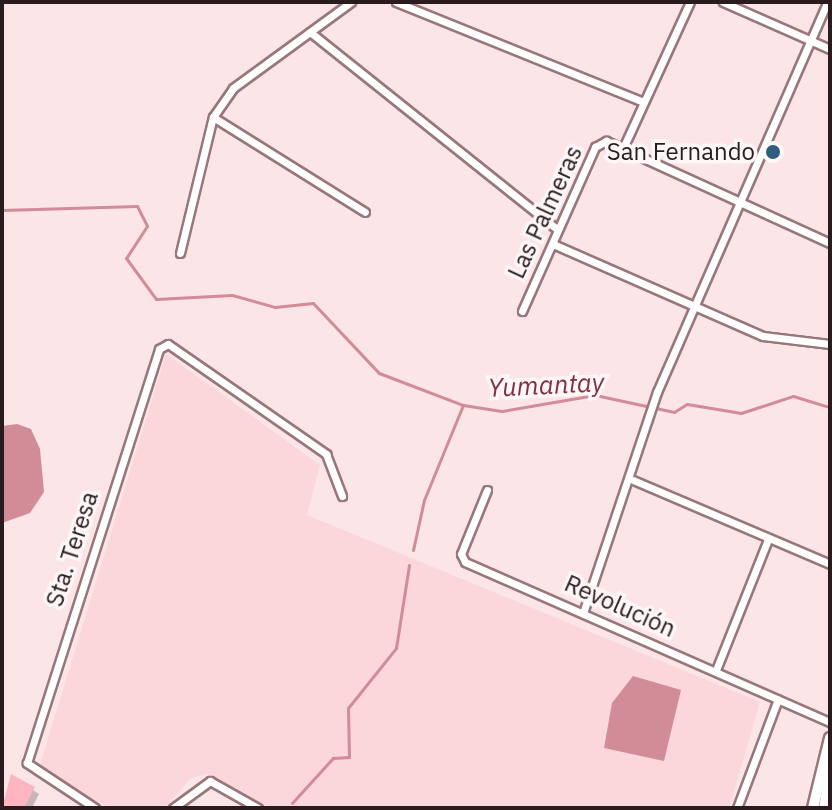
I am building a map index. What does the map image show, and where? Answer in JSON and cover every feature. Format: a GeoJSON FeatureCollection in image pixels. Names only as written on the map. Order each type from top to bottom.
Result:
{"type":"FeatureCollection","features":[{"type":"Feature","properties":{"kind":"main road"},"geometry":{"type":"LineString","coordinates":[[813,808],[830,738]]}},
{"type":"Feature","properties":{"kind":"main road"},"geometry":{"type":"LineString","coordinates":[[824,808],[830,773]]}},
{"type":"Feature","properties":{"kind":"street"},"geometry":{"type":"LineString","coordinates":[[180,253],[213,117],[233,88],[351,2]]}},
{"type":"Feature","properties":{"kind":"street"},"geometry":{"type":"LineString","coordinates":[[396,2],[644,102]]}},
{"type":"Feature","properties":{"kind":"street"},"geometry":{"type":"LineString","coordinates":[[690,2],[624,146],[830,243]]}},
{"type":"Feature","properties":{"kind":"street"},"geometry":{"type":"LineString","coordinates":[[723,2],[830,49]]}},
{"type":"Feature","properties":{"kind":"street"},"geometry":{"type":"LineString","coordinates":[[584,610],[633,480],[657,392],[827,2]]}},
{"type":"Feature","properties":{"kind":"street"},"geometry":{"type":"LineString","coordinates":[[310,32],[558,230]]}},
{"type":"Feature","properties":{"kind":"street"},"geometry":{"type":"LineString","coordinates":[[213,117],[365,212]]}},
{"type":"Feature","properties":{"kind":"street","name":"Las Palmeras"},"geometry":{"type":"LineString","coordinates":[[522,311],[595,147],[606,141],[624,146]]}},
{"type":"Feature","properties":{"kind":"street"},"geometry":{"type":"LineString","coordinates":[[553,244],[692,308],[763,336],[830,344]]}},
{"type":"Feature","properties":{"kind":"street","name":"Sta. Teresa"},"geometry":{"type":"LineString","coordinates":[[95,808],[28,767],[162,345],[326,454],[342,496]]}},
{"type":"Feature","properties":{"kind":"street"},"geometry":{"type":"LineString","coordinates":[[633,480],[830,564]]}},
{"type":"Feature","properties":{"kind":"street","name":"Revolución"},"geometry":{"type":"LineString","coordinates":[[487,490],[462,558],[830,722]]}},
{"type":"Feature","properties":{"kind":"street"},"geometry":{"type":"LineString","coordinates":[[716,670],[768,539]]}},
{"type":"Feature","properties":{"kind":"street"},"geometry":{"type":"LineString","coordinates":[[737,808],[778,699]]}},
{"type":"Feature","properties":{"kind":"street"},"geometry":{"type":"LineString","coordinates":[[173,808],[210,781],[258,808]]}},
{"type":"Feature","properties":{"kind":"shaded area"},"geometry":{"type":"Polygon","coordinates":[[[166,354],[320,465],[307,515],[760,702],[729,808],[271,808],[207,774],[191,778],[165,808],[110,808],[38,771],[166,354]]]}},
{"type":"Feature","properties":{"kind":"shaded area"},"geometry":{"type":"Polygon","coordinates":[[[17,424],[31,429],[40,449],[44,492],[30,513],[2,523],[2,426],[17,424]]]}},
{"type":"Feature","properties":{"kind":"shaded area"},"geometry":{"type":"Polygon","coordinates":[[[633,676],[681,690],[664,761],[604,748],[612,703],[633,676]]]}},
{"type":"Feature","properties":{"kind":"building"},"geometry":{"type":"Polygon","coordinates":[[[11,774],[35,787],[24,808],[2,808],[11,774]]]}},
{"type":"Feature","properties":{"kind":"waterway","name":"Yumantay"},"geometry":{"type":"LineString","coordinates":[[2,210],[137,206],[147,226],[126,258],[156,299],[232,295],[275,307],[313,303],[379,373],[463,405],[502,411],[595,395],[674,412],[687,404],[741,413],[793,396],[830,407]]}},
{"type":"Feature","properties":{"kind":"waterway"},"geometry":{"type":"LineString","coordinates":[[413,550],[424,500],[463,405]]}},
{"type":"Feature","properties":{"kind":"waterway"},"geometry":{"type":"LineString","coordinates":[[292,803],[333,758],[349,757],[348,708],[396,648],[409,565]]}},
{"type":"Feature","properties":{"kind":"place","name":"San Fernando"},"geometry":{"type":"Point","coordinates":[773,152]}}]}
